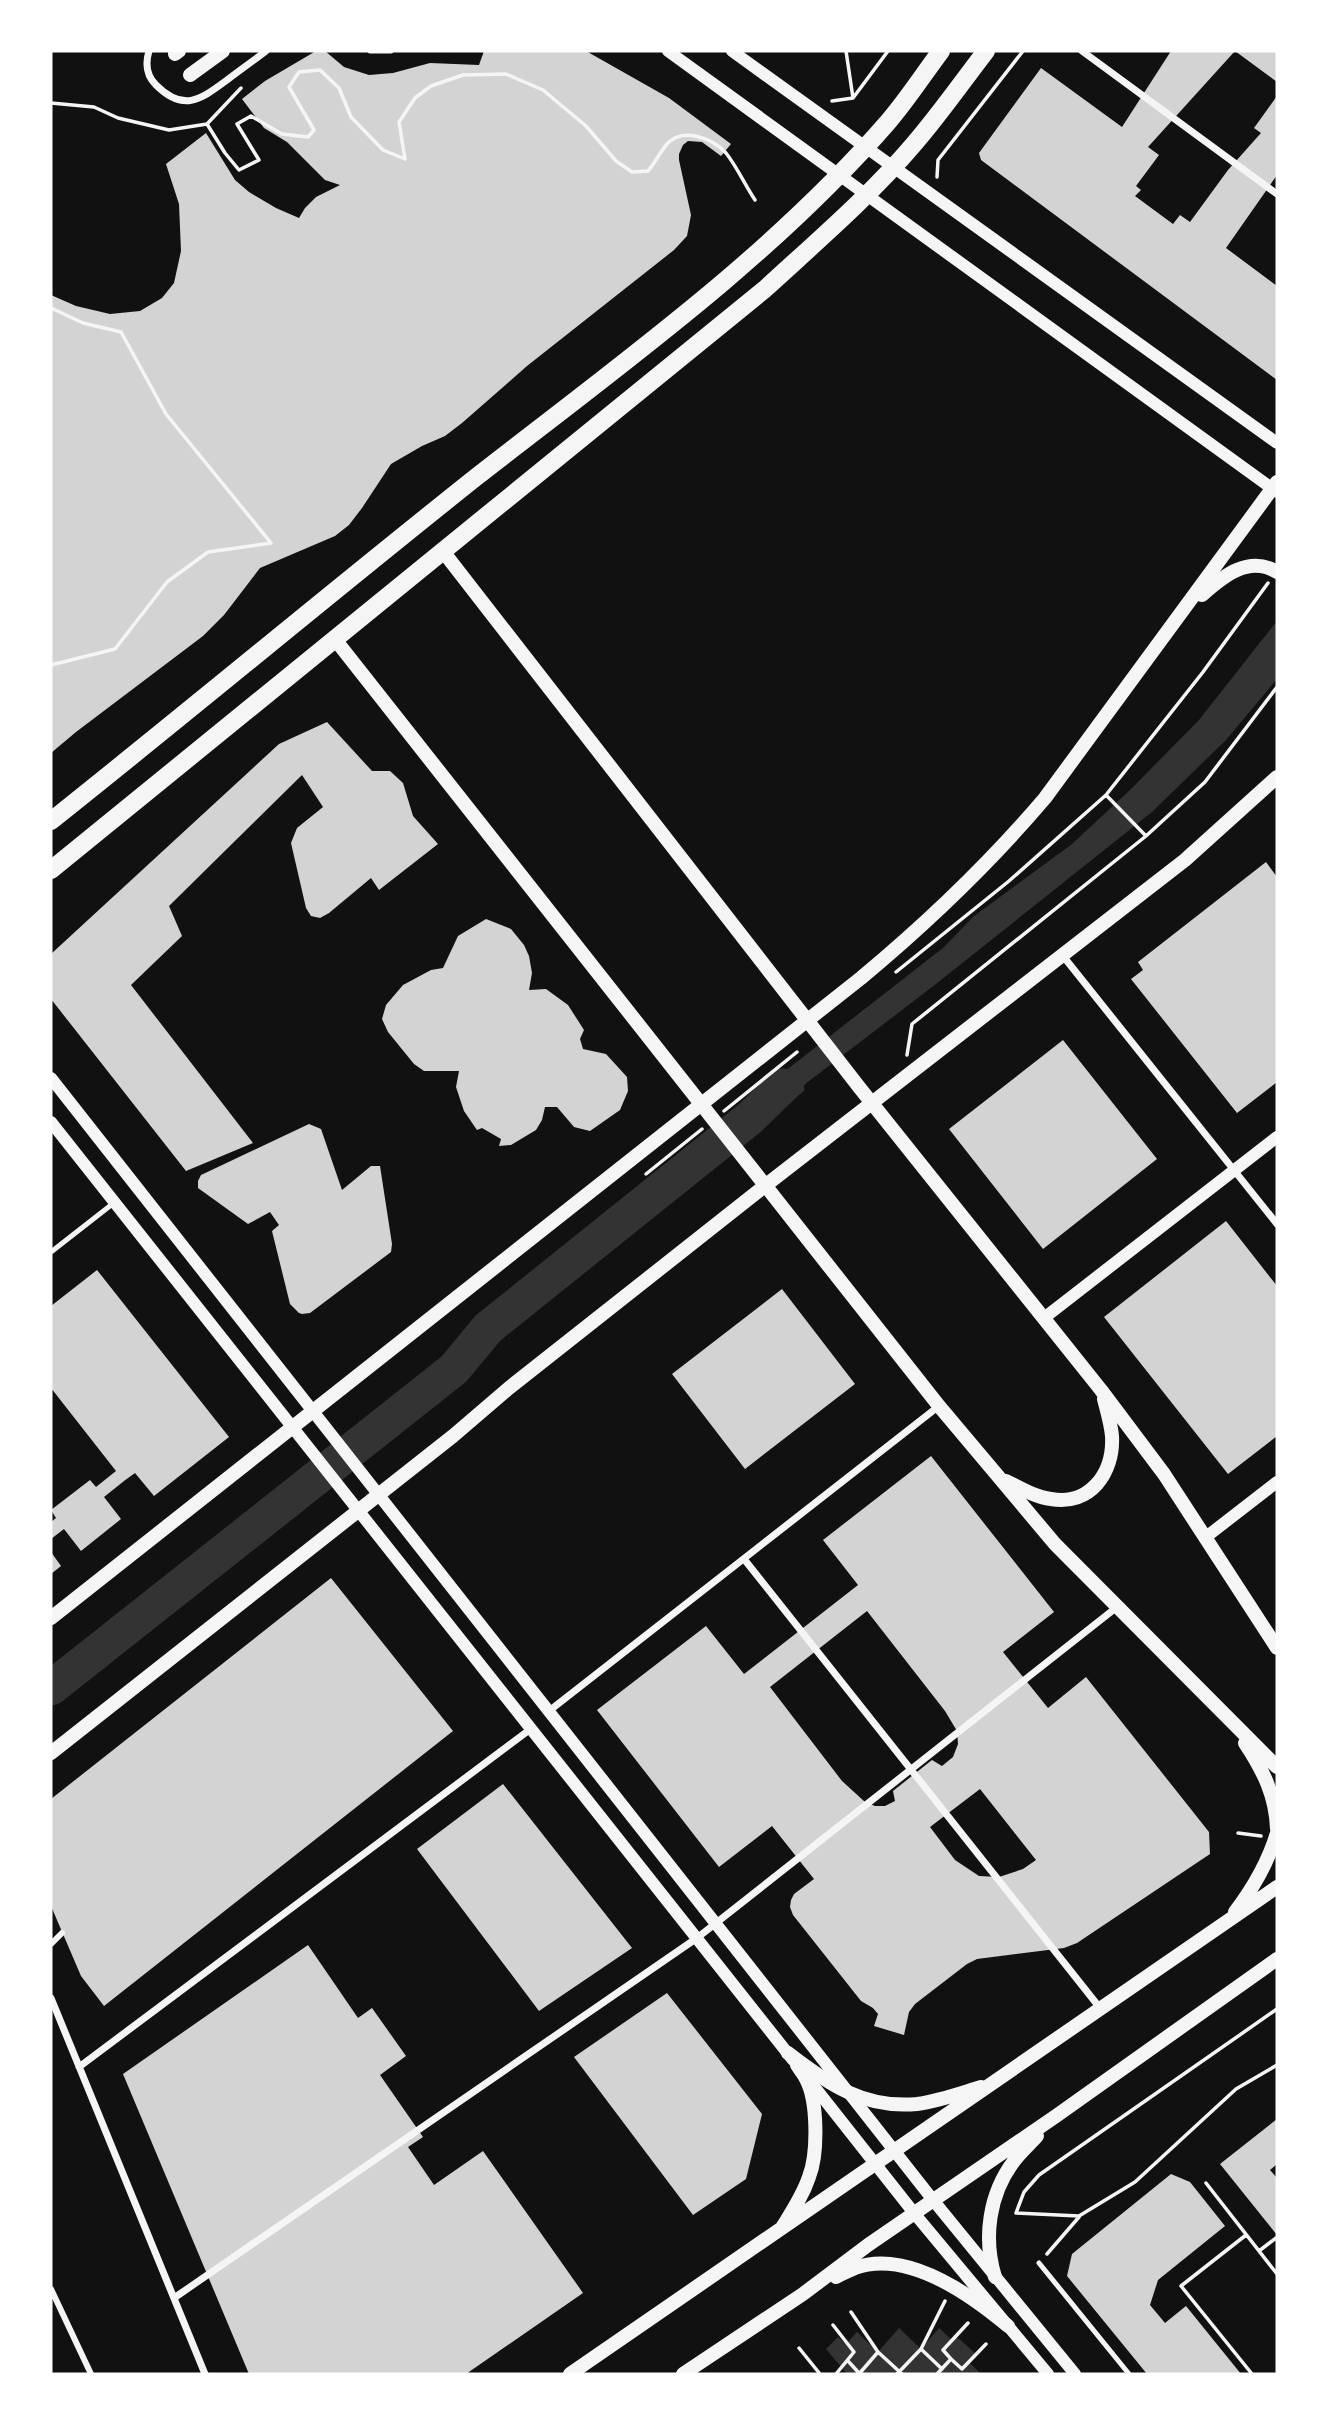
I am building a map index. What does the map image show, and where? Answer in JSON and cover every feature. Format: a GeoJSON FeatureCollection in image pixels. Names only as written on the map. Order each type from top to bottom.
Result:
{"type":"FeatureCollection","features":[{"type":"Feature","properties":{"kind":"main road"},"geometry":{"type":"LineString","coordinates":[[190,75],[223,51]]}},
{"type":"Feature","properties":{"kind":"main road"},"geometry":{"type":"LineString","coordinates":[[51,821],[429,515],[667,327],[782,229],[865,146],[898,109],[941,51]]}},
{"type":"Feature","properties":{"kind":"main road"},"geometry":{"type":"LineString","coordinates":[[51,870],[765,289],[843,219],[894,166],[936,117],[986,51]]}},
{"type":"Feature","properties":{"kind":"main road"},"geometry":{"type":"LineString","coordinates":[[51,1618],[292,1427],[706,1109],[810,1024],[963,887],[1045,798],[1276,488]]}},
{"type":"Feature","properties":{"kind":"main road"},"geometry":{"type":"LineString","coordinates":[[442,550],[859,1087],[1101,1390],[1164,1474],[1277,1648]]}},
{"type":"Feature","properties":{"kind":"main road"},"geometry":{"type":"LineString","coordinates":[[1170,627],[1216,582],[1231,572],[1243,567],[1265,566],[1277,572]]}},
{"type":"Feature","properties":{"kind":"main road"},"geometry":{"type":"LineString","coordinates":[[334,638],[998,1478],[1055,1544],[1277,1767]]}},
{"type":"Feature","properties":{"kind":"main road"},"geometry":{"type":"LineString","coordinates":[[51,1753],[766,1185],[1185,860],[1276,781]]}},
{"type":"Feature","properties":{"kind":"main road"},"geometry":{"type":"LineString","coordinates":[[998,1478],[1030,1493],[1051,1499],[1067,1500],[1083,1496],[1096,1487],[1106,1473],[1111,1456],[1112,1436],[1101,1390]]}},
{"type":"Feature","properties":{"kind":"main road"},"geometry":{"type":"LineString","coordinates":[[1220,1708],[1266,1779],[1276,1807],[1277,1831],[1269,1859],[1254,1886],[1227,1922]]}},
{"type":"Feature","properties":{"kind":"main road"},"geometry":{"type":"LineString","coordinates":[[570,2374],[1277,1887]]}},
{"type":"Feature","properties":{"kind":"main road"},"geometry":{"type":"LineString","coordinates":[[683,2374],[803,2294],[1277,1959]]}},
{"type":"Feature","properties":{"kind":"main road"},"geometry":{"type":"LineString","coordinates":[[788,2053],[818,2076],[874,2102],[920,2103],[993,2084]]}},
{"type":"Feature","properties":{"kind":"main road"},"geometry":{"type":"LineString","coordinates":[[779,2232],[810,2177],[816,2155],[813,2108],[807,2080],[788,2053]]}},
{"type":"Feature","properties":{"kind":"main road"},"geometry":{"type":"LineString","coordinates":[[995,2277],[990,2262],[991,2210],[1014,2161],[1056,2116]]}},
{"type":"Feature","properties":{"kind":"main road"},"geometry":{"type":"LineString","coordinates":[[803,2294],[857,2267],[902,2265],[953,2287],[982,2304],[1008,2326]]}},
{"type":"Feature","properties":{"kind":"street"},"geometry":{"type":"LineString","coordinates":[[149,51],[146,59],[147,71],[153,82],[170,96],[190,101],[210,94],[266,51]]}},
{"type":"Feature","properties":{"kind":"street"},"geometry":{"type":"LineString","coordinates":[[668,51],[1276,488]]}},
{"type":"Feature","properties":{"kind":"street"},"geometry":{"type":"LineString","coordinates":[[733,51],[1277,443]]}},
{"type":"Feature","properties":{"kind":"street"},"geometry":{"type":"LineString","coordinates":[[1082,51],[1277,194]]}},
{"type":"Feature","properties":{"kind":"street"},"geometry":{"type":"LineString","coordinates":[[1063,956],[1277,1224]]}},
{"type":"Feature","properties":{"kind":"street"},"geometry":{"type":"LineString","coordinates":[[51,1078],[895,2152],[1075,2374]]}},
{"type":"Feature","properties":{"kind":"street"},"geometry":{"type":"LineString","coordinates":[[51,1122],[914,2213],[1048,2374]]}},
{"type":"Feature","properties":{"kind":"street"},"geometry":{"type":"LineString","coordinates":[[1044,1318],[1277,1137]]}},
{"type":"Feature","properties":{"kind":"street"},"geometry":{"type":"LineString","coordinates":[[549,1711],[939,1406]]}},
{"type":"Feature","properties":{"kind":"street"},"geometry":{"type":"LineString","coordinates":[[1206,1537],[1277,1482]]}},
{"type":"Feature","properties":{"kind":"street"},"geometry":{"type":"LineString","coordinates":[[744,1559],[1101,2009]]}},
{"type":"Feature","properties":{"kind":"street"},"geometry":{"type":"LineString","coordinates":[[174,2298],[697,1938],[1117,1607]]}},
{"type":"Feature","properties":{"kind":"street"},"geometry":{"type":"LineString","coordinates":[[79,2067],[532,1728]]}},
{"type":"Feature","properties":{"kind":"street"},"geometry":{"type":"LineString","coordinates":[[51,1944],[62,1933]]}},
{"type":"Feature","properties":{"kind":"street"},"geometry":{"type":"LineString","coordinates":[[51,1998],[205,2374]]}},
{"type":"Feature","properties":{"kind":"street"},"geometry":{"type":"LineString","coordinates":[[51,2289],[91,2374]]}},
{"type":"Feature","properties":{"kind":"lane"},"geometry":{"type":"LineString","coordinates":[[370,51],[391,51]]}},
{"type":"Feature","properties":{"kind":"lane"},"geometry":{"type":"LineString","coordinates":[[51,1252],[115,1202]]}},
{"type":"Feature","properties":{"kind":"lane"},"geometry":{"type":"LineString","coordinates":[[1039,2263],[1129,2374]]}},
{"type":"Feature","properties":{"kind":"path"},"geometry":{"type":"LineString","coordinates":[[846,51],[853,98]]}},
{"type":"Feature","properties":{"kind":"path"},"geometry":{"type":"LineString","coordinates":[[832,101],[853,98],[888,51]]}},
{"type":"Feature","properties":{"kind":"path"},"geometry":{"type":"LineString","coordinates":[[937,177],[938,160],[1023,51]]}},
{"type":"Feature","properties":{"kind":"path"},"geometry":{"type":"LineString","coordinates":[[208,124],[225,153],[239,170],[259,160],[237,124],[251,116],[282,134],[308,137],[314,130],[289,87],[299,72],[320,70],[339,88],[351,117],[383,150],[405,159],[399,121],[415,98],[432,86],[463,75],[506,74],[543,90],[586,126],[617,161],[632,172],[648,172],[668,144],[677,137],[691,135],[705,139],[725,152],[755,200]]}},
{"type":"Feature","properties":{"kind":"path"},"geometry":{"type":"LineString","coordinates":[[51,103],[94,107],[118,118],[169,130],[208,124],[241,88]]}},
{"type":"Feature","properties":{"kind":"path"},"geometry":{"type":"LineString","coordinates":[[51,308],[83,323],[121,332],[166,414],[271,543],[208,552],[167,582],[114,649],[51,665]]}},
{"type":"Feature","properties":{"kind":"path"},"geometry":{"type":"LineString","coordinates":[[904,1078],[912,1024],[1146,836],[1205,782],[1277,687]]}},
{"type":"Feature","properties":{"kind":"path"},"geometry":{"type":"LineString","coordinates":[[1106,794],[1146,836]]}},
{"type":"Feature","properties":{"kind":"path"},"geometry":{"type":"LineString","coordinates":[[1080,2216],[1016,2213],[1024,2192],[1039,2175],[1277,2009]]}},
{"type":"Feature","properties":{"kind":"path"},"geometry":{"type":"LineString","coordinates":[[1039,2263],[1080,2216],[1135,2182],[1236,2089],[1277,2065]]}},
{"type":"Feature","properties":{"kind":"path"},"geometry":{"type":"LineString","coordinates":[[1206,2183],[1277,2274]]}},
{"type":"Feature","properties":{"kind":"path"},"geometry":{"type":"LineString","coordinates":[[1246,2235],[1181,2286],[1252,2374]]}},
{"type":"Feature","properties":{"kind":"path"},"geometry":{"type":"LineString","coordinates":[[1259,2251],[1276,2238]]}},
{"type":"Feature","properties":{"kind":"path"},"geometry":{"type":"LineString","coordinates":[[851,2312],[878,2352],[900,2373],[921,2349],[945,2301]]}},
{"type":"Feature","properties":{"kind":"path"},"geometry":{"type":"LineString","coordinates":[[968,2323],[943,2350],[962,2369],[986,2344]]}},
{"type":"Feature","properties":{"kind":"path"},"geometry":{"type":"LineString","coordinates":[[832,2325],[854,2352],[836,2374]]}},
{"type":"Feature","properties":{"kind":"path"},"geometry":{"type":"LineString","coordinates":[[799,2348],[820,2374]]}},
{"type":"Feature","properties":{"kind":"path"},"geometry":{"type":"LineString","coordinates":[[921,2349],[942,2369]]}},
{"type":"Feature","properties":{"kind":"path"},"geometry":{"type":"LineString","coordinates":[[847,2360],[860,2374],[878,2352]]}},
{"type":"Feature","properties":{"kind":"path"},"geometry":{"type":"LineString","coordinates":[[937,2374],[951,2359]]}},
{"type":"Feature","properties":{"kind":"shaded area"},"geometry":{"type":"Polygon","coordinates":[[[1277,621],[1277,679],[1226,740],[1152,812],[804,1085],[804,1091],[757,1128],[740,1106],[943,948],[974,916],[1072,844],[1199,720],[1277,621]]]}},
{"type":"Feature","properties":{"kind":"shaded area"},"geometry":{"type":"Polygon","coordinates":[[[899,2328],[921,2349],[939,2328],[952,2340],[956,2336],[976,2354],[969,2362],[981,2374],[847,2374],[826,2349],[838,2337],[846,2344],[857,2332],[878,2352],[899,2328]]]}},
{"type":"Feature","properties":{"kind":"building"},"geometry":{"type":"Polygon","coordinates":[[[316,51],[325,51],[344,67],[369,75],[393,73],[430,63],[479,65],[484,51],[586,51],[669,98],[731,144],[721,156],[702,142],[688,141],[683,145],[679,160],[691,215],[687,236],[674,250],[527,366],[445,436],[391,464],[349,525],[335,536],[260,568],[224,615],[203,636],[51,753],[51,295],[76,306],[110,314],[140,311],[162,298],[174,283],[181,251],[179,204],[166,164],[206,133],[235,180],[249,192],[299,218],[316,197],[340,185],[325,180],[287,142],[264,128],[242,99],[265,81],[316,51]]]}},
{"type":"Feature","properties":{"kind":"building"},"geometry":{"type":"Polygon","coordinates":[[[1171,51],[1235,51],[1148,147],[1159,155],[1136,186],[1141,190],[1135,196],[1173,224],[1180,215],[1190,222],[1228,170],[1261,133],[1254,128],[1277,96],[1277,175],[1226,248],[1277,286],[1277,380],[981,160],[979,153],[1041,68],[1122,127],[1171,51]]]}},
{"type":"Feature","properties":{"kind":"building"},"geometry":{"type":"Polygon","coordinates":[[[1235,51],[1277,51],[1277,82],[1235,51]]]}},
{"type":"Feature","properties":{"kind":"building"},"geometry":{"type":"Polygon","coordinates":[[[327,722],[372,771],[390,771],[403,783],[413,816],[438,844],[379,890],[371,878],[329,913],[320,918],[311,916],[306,908],[291,843],[297,828],[323,807],[302,775],[169,906],[182,936],[131,985],[253,1143],[186,1171],[51,999],[51,954],[279,744],[327,722]]]}},
{"type":"Feature","properties":{"kind":"building"},"geometry":{"type":"Polygon","coordinates":[[[1266,862],[1277,877],[1277,1082],[1237,1113],[1131,979],[1143,970],[1138,962],[1266,862]]]}},
{"type":"Feature","properties":{"kind":"building"},"geometry":{"type":"Polygon","coordinates":[[[486,919],[511,929],[524,945],[532,973],[529,990],[546,989],[568,1005],[584,1030],[580,1039],[583,1049],[606,1054],[627,1077],[628,1091],[620,1110],[590,1131],[574,1127],[557,1107],[545,1107],[536,1130],[511,1145],[499,1146],[501,1139],[482,1128],[477,1130],[464,1111],[456,1087],[459,1071],[424,1071],[414,1064],[388,1032],[382,1019],[386,1005],[403,985],[431,970],[443,968],[458,936],[486,919]]]}},
{"type":"Feature","properties":{"kind":"building"},"geometry":{"type":"Polygon","coordinates":[[[1063,1040],[1157,1159],[1043,1249],[949,1129],[1063,1040]]]}},
{"type":"Feature","properties":{"kind":"building"},"geometry":{"type":"Polygon","coordinates":[[[309,1124],[321,1129],[342,1190],[371,1166],[380,1166],[392,1244],[391,1252],[310,1313],[302,1314],[290,1304],[272,1231],[279,1225],[270,1212],[248,1224],[198,1188],[198,1181],[201,1175],[309,1124]]]}},
{"type":"Feature","properties":{"kind":"building"},"geometry":{"type":"Polygon","coordinates":[[[1226,1221],[1277,1286],[1277,1436],[1228,1474],[1104,1317],[1226,1221]]]}},
{"type":"Feature","properties":{"kind":"building"},"geometry":{"type":"Polygon","coordinates":[[[97,1270],[229,1437],[154,1496],[135,1473],[124,1481],[104,1497],[121,1519],[81,1551],[64,1529],[51,1539],[51,1522],[56,1518],[51,1510],[90,1480],[96,1487],[116,1471],[51,1388],[51,1306],[97,1270]]]}},
{"type":"Feature","properties":{"kind":"building"},"geometry":{"type":"Polygon","coordinates":[[[782,1289],[855,1384],[745,1469],[672,1374],[782,1289]]]}},
{"type":"Feature","properties":{"kind":"building"},"geometry":{"type":"Polygon","coordinates":[[[931,1456],[1054,1612],[1003,1652],[1048,1708],[1086,1677],[1209,1832],[1210,1854],[1077,1943],[1064,1948],[977,1959],[967,1964],[915,2004],[909,2012],[904,2035],[874,2026],[878,2014],[861,2001],[793,1915],[790,1907],[794,1894],[814,1879],[772,1826],[719,1867],[597,1710],[706,1626],[744,1674],[858,1585],[823,1540],[931,1456]],[[867,1611],[770,1687],[842,1781],[865,1802],[885,1806],[895,1801],[893,1791],[932,1760],[942,1766],[953,1757],[958,1744],[957,1731],[945,1711],[867,1611]],[[980,1789],[930,1827],[955,1860],[979,1876],[999,1877],[1023,1869],[1036,1860],[980,1789]]]}},
{"type":"Feature","properties":{"kind":"building"},"geometry":{"type":"Polygon","coordinates":[[[51,1552],[61,1566],[51,1574],[51,1552]]]}},
{"type":"Feature","properties":{"kind":"building"},"geometry":{"type":"Polygon","coordinates":[[[331,1578],[453,1731],[104,2006],[81,1976],[51,1906],[51,1799],[331,1578]]]}},
{"type":"Feature","properties":{"kind":"building"},"geometry":{"type":"Polygon","coordinates":[[[503,1784],[632,1948],[539,2011],[417,1849],[503,1784]]]}},
{"type":"Feature","properties":{"kind":"building"},"geometry":{"type":"Polygon","coordinates":[[[308,1945],[358,2018],[372,2008],[406,2056],[380,2075],[423,2137],[408,2147],[434,2185],[483,2151],[583,2293],[466,2374],[249,2374],[123,2074],[308,1945]]]}},
{"type":"Feature","properties":{"kind":"building"},"geometry":{"type":"Polygon","coordinates":[[[667,1993],[762,2114],[746,2179],[693,2215],[574,2057],[667,1993]]]}},
{"type":"Feature","properties":{"kind":"building"},"geometry":{"type":"Polygon","coordinates":[[[1277,2119],[1277,2164],[1270,2170],[1277,2178],[1277,2235],[1220,2164],[1277,2119]]]}},
{"type":"Feature","properties":{"kind":"building"},"geometry":{"type":"Polygon","coordinates":[[[1171,2174],[1190,2182],[1225,2226],[1158,2280],[1150,2305],[1165,2323],[1186,2306],[1241,2374],[1147,2374],[1067,2276],[1072,2254],[1171,2174]]]}},
{"type":"Feature","properties":{"kind":"waterway"},"geometry":{"type":"LineString","coordinates":[[51,1688],[454,1369],[488,1328],[750,1118],[783,1086]]}}]}
